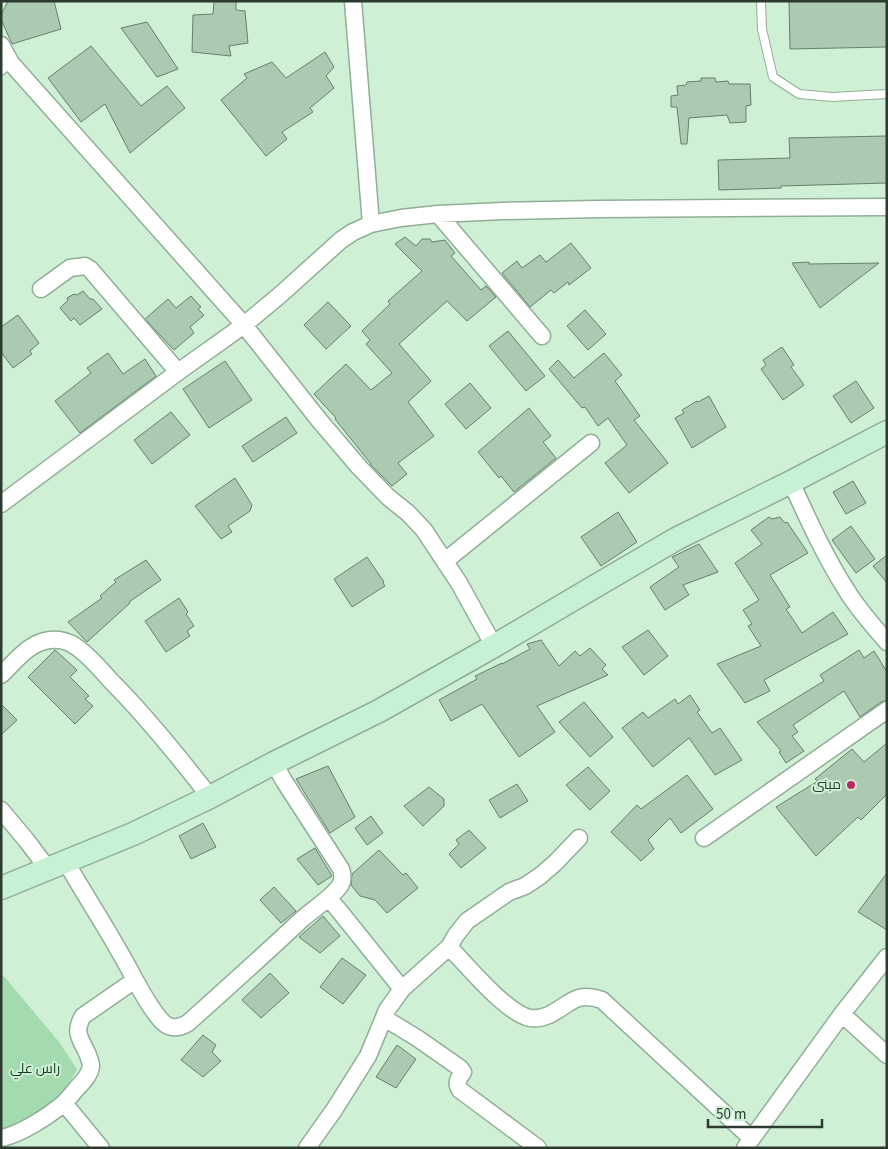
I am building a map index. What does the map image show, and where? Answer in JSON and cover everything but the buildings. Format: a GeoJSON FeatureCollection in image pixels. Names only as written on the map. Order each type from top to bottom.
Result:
{"type":"FeatureCollection","features":[{"type":"Feature","properties":{"kind":"street"},"geometry":{"type":"LineString","coordinates":[[353,1],[371,224]]}},
{"type":"Feature","properties":{"kind":"street"},"geometry":{"type":"LineString","coordinates":[[1,45],[6,67],[244,325],[359,467],[424,530],[459,584],[494,646]]}},
{"type":"Feature","properties":{"kind":"street"},"geometry":{"type":"LineString","coordinates":[[1,504],[244,325],[341,240],[371,224],[401,218],[438,214],[598,209],[887,207]]}},
{"type":"Feature","properties":{"kind":"street"},"geometry":{"type":"LineString","coordinates":[[438,214],[542,336]]}},
{"type":"Feature","properties":{"kind":"street"},"geometry":{"type":"LineString","coordinates":[[41,289],[70,268],[85,266],[90,269],[178,372]]}},
{"type":"Feature","properties":{"kind":"street"},"geometry":{"type":"LineString","coordinates":[[1,888],[133,834],[379,711],[676,539],[887,432]]}},
{"type":"Feature","properties":{"kind":"street"},"geometry":{"type":"LineString","coordinates":[[445,561],[591,443]]}},
{"type":"Feature","properties":{"kind":"street"},"geometry":{"type":"LineString","coordinates":[[791,482],[818,539],[847,592],[887,642]]}},
{"type":"Feature","properties":{"kind":"street"},"geometry":{"type":"LineString","coordinates":[[1,675],[30,647],[40,642],[51,640],[74,645],[124,694],[181,759],[210,797]]}},
{"type":"Feature","properties":{"kind":"street"},"geometry":{"type":"LineString","coordinates":[[704,838],[887,710]]}},
{"type":"Feature","properties":{"kind":"street"},"geometry":{"type":"LineString","coordinates":[[1,810],[27,841],[57,866],[93,908],[119,949],[160,1022],[175,1028],[182,1027],[328,898],[340,886],[342,881],[341,869],[274,763]]}},
{"type":"Feature","properties":{"kind":"street"},"geometry":{"type":"LineString","coordinates":[[307,1148],[334,1110],[368,1056],[387,1010],[402,989],[449,947],[467,921],[509,892],[525,886],[540,876],[579,838]]}},
{"type":"Feature","properties":{"kind":"street"},"geometry":{"type":"LineString","coordinates":[[328,898],[402,989]]}},
{"type":"Feature","properties":{"kind":"street"},"geometry":{"type":"LineString","coordinates":[[449,947],[499,999],[517,1012],[531,1018],[541,1018],[549,1015],[582,996],[602,1000],[748,1143],[842,1014],[887,957]]}},
{"type":"Feature","properties":{"kind":"street"},"geometry":{"type":"LineString","coordinates":[[1,1138],[26,1129],[64,1103],[87,1078],[91,1067],[77,1031],[79,1022],[83,1016],[135,980]]}},
{"type":"Feature","properties":{"kind":"street"},"geometry":{"type":"LineString","coordinates":[[842,1014],[887,1055]]}},
{"type":"Feature","properties":{"kind":"street"},"geometry":{"type":"LineString","coordinates":[[384,1018],[460,1068],[462,1072],[457,1084],[460,1090],[538,1148]]}},
{"type":"Feature","properties":{"kind":"street"},"geometry":{"type":"LineString","coordinates":[[64,1103],[101,1148]]}},
{"type":"Feature","properties":{"kind":"lane"},"geometry":{"type":"LineString","coordinates":[[761,1],[762,29],[773,77],[799,94],[832,97],[887,94]]}},
{"type":"Feature","properties":{"kind":"green space","name":"راس علي"},"geometry":{"type":"Polygon","coordinates":[[[3,975],[59,1042],[77,1069],[65,1089],[48,1107],[28,1122],[1,1136],[1,976],[3,975]]]}},
{"type":"Feature","properties":{"kind":"place","name":"مبنى"},"geometry":{"type":"Point","coordinates":[851,785]}}]}
